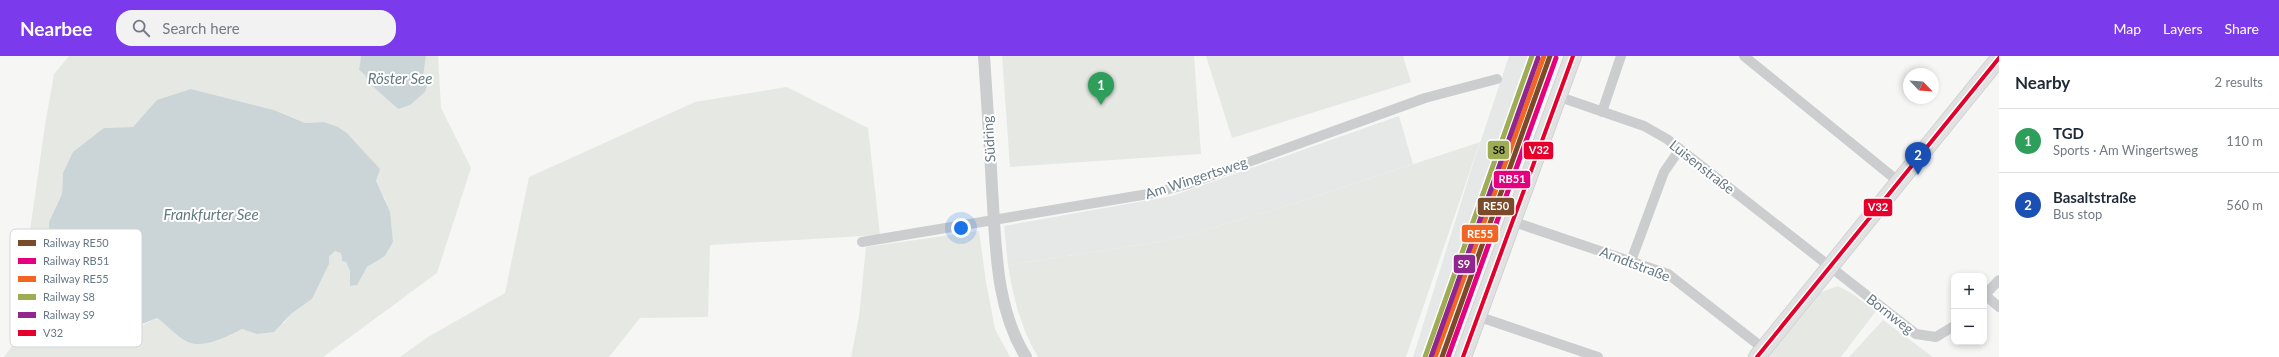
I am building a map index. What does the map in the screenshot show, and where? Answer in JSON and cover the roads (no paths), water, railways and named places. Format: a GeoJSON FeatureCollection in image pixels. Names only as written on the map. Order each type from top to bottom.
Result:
{"type":"FeatureCollection","features":[{"type":"Feature","properties":{"kind":"main road"},"geometry":{"type":"LineString","coordinates":[[1462,357],[1573,56]]}},
{"type":"Feature","properties":{"kind":"main road"},"geometry":{"type":"LineString","coordinates":[[1760,353],[1999,58]]}},
{"type":"Feature","properties":{"kind":"street","name":"Südring"},"geometry":{"type":"LineString","coordinates":[[984,56],[994,221],[1003,301],[1014,334],[1026,357]]}},
{"type":"Feature","properties":{"kind":"street"},"geometry":{"type":"LineString","coordinates":[[1602,112],[1620,56]]}},
{"type":"Feature","properties":{"kind":"street"},"geometry":{"type":"LineString","coordinates":[[1744,56],[1899,182]]}},
{"type":"Feature","properties":{"kind":"street","name":"Am Wingertsweg"},"geometry":{"type":"LineString","coordinates":[[862,242],[1136,197],[1171,189],[1425,98],[1497,79]]}},
{"type":"Feature","properties":{"kind":"street","name":"Luisenstraße"},"geometry":{"type":"LineString","coordinates":[[1557,96],[1653,130],[1680,149],[1830,267]]}},
{"type":"Feature","properties":{"kind":"street"},"geometry":{"type":"LineString","coordinates":[[1631,261],[1664,172],[1680,149]]}},
{"type":"Feature","properties":{"kind":"street","name":"Südring"},"geometry":{"type":"LineString","coordinates":[[994,221],[1009,300],[1021,334],[1033,357]]}},
{"type":"Feature","properties":{"kind":"street","name":"Arndtstraße"},"geometry":{"type":"LineString","coordinates":[[1511,221],[1668,274],[1760,353]]}},
{"type":"Feature","properties":{"kind":"street","name":"Bornweg"},"geometry":{"type":"LineString","coordinates":[[1830,267],[1916,334],[1936,338],[1951,328]]}},
{"type":"Feature","properties":{"kind":"street"},"geometry":{"type":"LineString","coordinates":[[1987,293],[1999,280]]}},
{"type":"Feature","properties":{"kind":"street"},"geometry":{"type":"LineString","coordinates":[[1987,298],[1999,307]]}},
{"type":"Feature","properties":{"kind":"street"},"geometry":{"type":"LineString","coordinates":[[1477,316],[1598,357]]}},
{"type":"Feature","properties":{"kind":"water","name":"Röster See"},"geometry":{"type":"Polygon","coordinates":[[[361,56],[426,56],[423,77],[427,86],[425,92],[410,105],[398,109],[369,83],[365,75],[359,70],[361,56]]]}},
{"type":"Feature","properties":{"kind":"water","name":"Frankfurter See"},"geometry":{"type":"Polygon","coordinates":[[[191,89],[274,110],[305,123],[324,122],[338,127],[347,133],[380,169],[376,181],[390,212],[393,242],[385,256],[367,267],[357,285],[350,286],[350,271],[346,262],[342,261],[341,253],[335,251],[329,257],[329,264],[312,299],[291,314],[274,332],[257,334],[242,329],[216,341],[194,344],[180,337],[157,318],[142,324],[142,229],[49,229],[49,222],[62,194],[63,173],[73,152],[104,128],[133,127],[157,100],[191,89]]]}},
{"type":"Feature","properties":{"kind":"rail line","name":"S8"},"geometry":{"type":"LineString","coordinates":[[1425,357],[1532,56]]}},
{"type":"Feature","properties":{"kind":"rail line","name":"RE55"},"geometry":{"type":"LineString","coordinates":[[1436,355],[1544,56]]}},
{"type":"Feature","properties":{"kind":"rail line","name":"RE50"},"geometry":{"type":"LineString","coordinates":[[1442,357],[1550,56]]}},
{"type":"Feature","properties":{"kind":"rail line","name":"S9"},"geometry":{"type":"LineString","coordinates":[[1431,357],[1538,58]]}},
{"type":"Feature","properties":{"kind":"rail line","name":"RB51"},"geometry":{"type":"LineString","coordinates":[[1448,357],[1556,58]]}},
{"type":"Feature","properties":{"kind":"place","name":"TGD"},"geometry":{"type":"Point","coordinates":[1101,105]}},
{"type":"Feature","properties":{"kind":"place","name":"Basaltstraße"},"geometry":{"type":"Point","coordinates":[1918,175]}}]}
